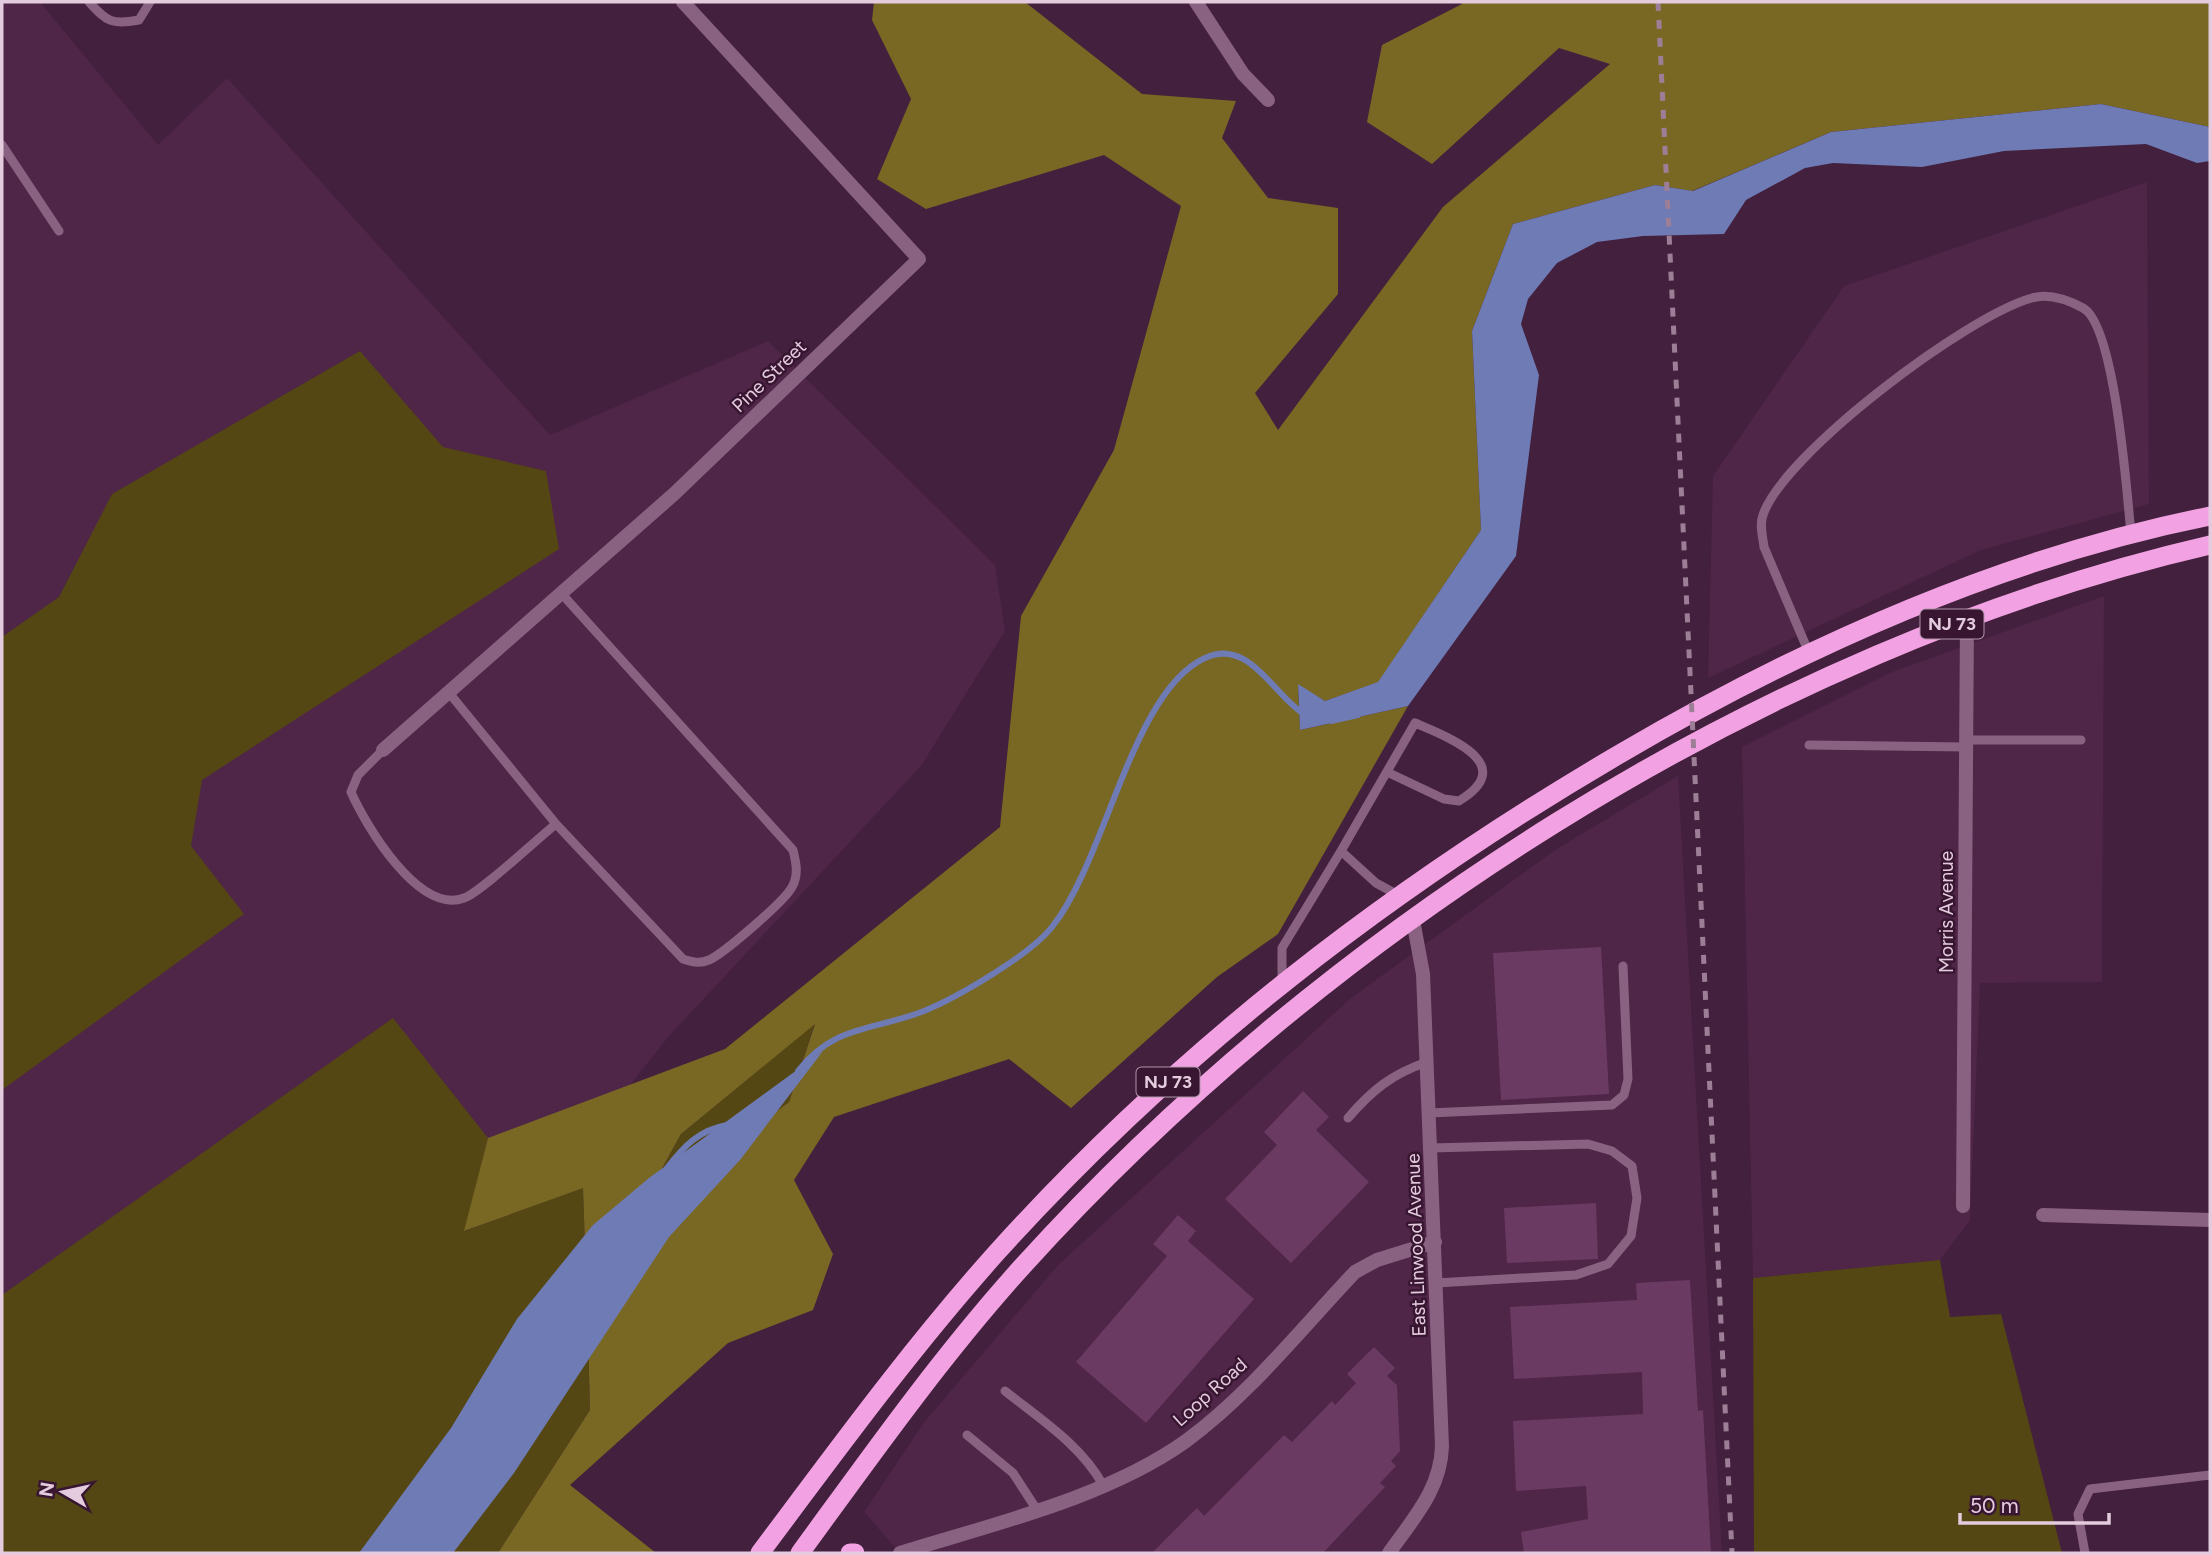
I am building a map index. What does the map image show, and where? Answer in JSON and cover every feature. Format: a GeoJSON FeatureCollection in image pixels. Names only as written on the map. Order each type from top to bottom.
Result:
{"type":"FeatureCollection","features":[{"type":"Feature","properties":{"kind":"highway","name":"NJ 73"},"geometry":{"type":"LineString","coordinates":[[760,1553],[902,1365],[999,1251],[1151,1097],[1282,983],[1398,895],[1557,791],[1676,722],[1809,653],[1944,594],[2131,534],[2210,516]]}},
{"type":"Feature","properties":{"kind":"highway","name":"NJ 73"},"geometry":{"type":"LineString","coordinates":[[800,1553],[965,1333],[1080,1206],[1166,1122],[1229,1066],[1332,980],[1413,920],[1508,854],[1701,740],[1824,677],[1967,618],[2092,575],[2210,545]]}},
{"type":"Feature","properties":{"kind":"street","name":"Pine Street"},"geometry":{"type":"LineString","coordinates":[[383,750],[450,694],[674,494],[919,259],[683,2]]}},
{"type":"Feature","properties":{"kind":"street"},"geometry":{"type":"LineString","coordinates":[[1196,2],[1243,74],[1268,100]]}},
{"type":"Feature","properties":{"kind":"street","name":"Morris Avenue"},"geometry":{"type":"LineString","coordinates":[[1963,1206],[1967,618]]}},
{"type":"Feature","properties":{"kind":"street","name":"East Linwood Avenue"},"geometry":{"type":"LineString","coordinates":[[1389,1553],[1428,1499],[1440,1472],[1442,1446],[1422,961],[1413,920]]}},
{"type":"Feature","properties":{"kind":"street"},"geometry":{"type":"LineString","coordinates":[[2043,1215],[2210,1220]]}},
{"type":"Feature","properties":{"kind":"street","name":"Loop Road"},"geometry":{"type":"LineString","coordinates":[[900,1553],[1038,1510],[1103,1485],[1157,1459],[1205,1426],[1364,1265],[1435,1242]]}},
{"type":"Feature","properties":{"kind":"lane"},"geometry":{"type":"LineString","coordinates":[[89,2],[105,20],[122,23],[139,20],[150,2]]}},
{"type":"Feature","properties":{"kind":"lane"},"geometry":{"type":"LineString","coordinates":[[2,145],[59,231]]}},
{"type":"Feature","properties":{"kind":"lane"},"geometry":{"type":"LineString","coordinates":[[1809,653],[1764,547],[1761,529],[1762,516],[1781,483],[1845,421],[1904,371],[1987,316],[2034,297],[2062,298],[2087,310],[2101,336],[2111,370],[2131,534]]}},
{"type":"Feature","properties":{"kind":"lane"},"geometry":{"type":"LineString","coordinates":[[450,694],[556,824],[682,959],[696,963],[712,959],[772,909],[792,887],[797,868],[793,850],[561,593]]}},
{"type":"Feature","properties":{"kind":"lane"},"geometry":{"type":"LineString","coordinates":[[1282,983],[1282,948],[1415,723],[1461,743],[1473,752],[1480,763],[1482,779],[1477,789],[1459,801],[1444,799],[1387,772]]}},
{"type":"Feature","properties":{"kind":"lane"},"geometry":{"type":"LineString","coordinates":[[1809,745],[2081,740]]}},
{"type":"Feature","properties":{"kind":"lane"},"geometry":{"type":"LineString","coordinates":[[383,750],[358,775],[351,792],[363,817],[416,886],[434,898],[446,902],[465,898],[556,824]]}},
{"type":"Feature","properties":{"kind":"lane"},"geometry":{"type":"LineString","coordinates":[[1341,851],[1376,883],[1398,895]]}},
{"type":"Feature","properties":{"kind":"lane"},"geometry":{"type":"LineString","coordinates":[[1429,1113],[1612,1105],[1623,1096],[1628,1079],[1623,966]]}},
{"type":"Feature","properties":{"kind":"lane"},"geometry":{"type":"LineString","coordinates":[[1348,1118],[1372,1090],[1396,1073],[1427,1062]]}},
{"type":"Feature","properties":{"kind":"lane"},"geometry":{"type":"LineString","coordinates":[[1431,1147],[1588,1144],[1612,1151],[1632,1166],[1637,1198],[1632,1236],[1608,1264],[1576,1275],[1436,1283]]}},
{"type":"Feature","properties":{"kind":"lane"},"geometry":{"type":"LineString","coordinates":[[1005,1391],[1077,1450],[1092,1465],[1103,1485]]}},
{"type":"Feature","properties":{"kind":"lane"},"geometry":{"type":"LineString","coordinates":[[967,1435],[1013,1473],[1038,1510]]}},
{"type":"Feature","properties":{"kind":"lane"},"geometry":{"type":"LineString","coordinates":[[2085,1553],[2078,1514],[2090,1489],[2210,1475]]}},
{"type":"Feature","properties":{"kind":"shaded area"},"geometry":{"type":"Polygon","coordinates":[[[2,2],[40,2],[158,145],[227,78],[550,435],[768,341],[995,565],[1005,631],[921,766],[669,1036],[545,1193],[2,1553],[2,2]]]}},
{"type":"Feature","properties":{"kind":"shaded area"},"geometry":{"type":"Polygon","coordinates":[[[874,2],[1025,2],[1142,94],[1236,101],[1222,138],[1268,198],[1338,208],[1338,294],[1255,393],[1278,430],[1443,207],[1610,64],[1559,48],[1432,164],[1367,122],[1382,45],[1462,4],[1461,2],[2210,2],[2210,127],[2101,104],[1831,132],[1692,191],[1655,185],[1513,224],[1472,331],[1481,530],[1378,683],[1325,701],[1298,685],[1300,730],[1408,706],[1278,934],[1217,977],[1071,1108],[1009,1059],[834,1117],[794,1180],[833,1254],[813,1310],[728,1343],[570,1485],[656,1553],[498,1553],[590,1410],[588,1334],[682,1181],[789,1102],[815,1024],[681,1134],[587,1304],[583,1188],[464,1231],[488,1138],[725,1049],[1000,827],[1021,616],[1114,450],[1181,206],[1104,155],[926,209],[877,179],[911,99],[872,20],[874,2]]]}},
{"type":"Feature","properties":{"kind":"shaded area"},"geometry":{"type":"Polygon","coordinates":[[[2147,182],[2149,504],[1981,550],[1708,678],[1713,476],[1844,286],[2147,182]]]}},
{"type":"Feature","properties":{"kind":"shaded area"},"geometry":{"type":"Polygon","coordinates":[[[360,351],[443,447],[546,471],[559,549],[202,780],[191,846],[244,914],[2,1090],[2,637],[59,597],[112,494],[360,351]]]}},
{"type":"Feature","properties":{"kind":"shaded area"},"geometry":{"type":"Polygon","coordinates":[[[2104,596],[2102,982],[1980,983],[1970,1220],[1940,1260],[1753,1278],[1742,747],[1892,672],[2104,596]]]}},
{"type":"Feature","properties":{"kind":"shaded area"},"geometry":{"type":"Polygon","coordinates":[[[1678,776],[1722,1553],[900,1553],[864,1512],[925,1421],[1059,1264],[1351,998],[1555,850],[1678,776]]]}},
{"type":"Feature","properties":{"kind":"shaded area"},"geometry":{"type":"Polygon","coordinates":[[[393,1018],[488,1138],[465,1231],[583,1187],[587,1303],[681,1134],[815,1023],[789,1102],[682,1181],[588,1334],[590,1410],[498,1553],[2,1553],[2,1295],[393,1018]]]}},
{"type":"Feature","properties":{"kind":"shaded area"},"geometry":{"type":"Polygon","coordinates":[[[1940,1260],[1950,1317],[2001,1314],[2062,1553],[1754,1553],[1753,1278],[1940,1260]]]}},
{"type":"Feature","properties":{"kind":"water"},"geometry":{"type":"Polygon","coordinates":[[[2101,104],[2210,127],[2210,161],[2197,163],[2146,144],[2004,151],[1922,167],[1833,163],[1805,168],[1746,200],[1724,234],[1643,236],[1597,242],[1557,263],[1528,299],[1521,324],[1539,375],[1516,556],[1408,706],[1300,730],[1298,684],[1325,701],[1378,682],[1481,530],[1472,331],[1513,224],[1655,185],[1693,191],[1831,132],[2101,104]]]}},
{"type":"Feature","properties":{"kind":"water"},"geometry":{"type":"Polygon","coordinates":[[[823,1051],[740,1160],[669,1237],[514,1473],[453,1553],[359,1553],[451,1428],[517,1319],[593,1225],[649,1178],[823,1051]]]}},
{"type":"Feature","properties":{"kind":"building"},"geometry":{"type":"Polygon","coordinates":[[[1601,947],[1609,1094],[1501,1100],[1493,953],[1601,947]]]}},
{"type":"Feature","properties":{"kind":"building"},"geometry":{"type":"Polygon","coordinates":[[[1303,1091],[1329,1117],[1316,1130],[1369,1182],[1291,1263],[1225,1199],[1277,1145],[1264,1132],[1303,1091]]]}},
{"type":"Feature","properties":{"kind":"building"},"geometry":{"type":"Polygon","coordinates":[[[1596,1203],[1598,1259],[1507,1263],[1504,1208],[1596,1203]]]}},
{"type":"Feature","properties":{"kind":"building"},"geometry":{"type":"Polygon","coordinates":[[[1178,1215],[1196,1231],[1188,1241],[1254,1299],[1146,1423],[1076,1362],[1167,1256],[1153,1244],[1178,1215]]]}},
{"type":"Feature","properties":{"kind":"building"},"geometry":{"type":"Polygon","coordinates":[[[1690,1280],[1698,1411],[1703,1410],[1711,1553],[1524,1553],[1521,1532],[1588,1519],[1586,1486],[1516,1491],[1513,1421],[1643,1414],[1642,1372],[1514,1379],[1510,1307],[1637,1300],[1636,1283],[1690,1280]]]}},
{"type":"Feature","properties":{"kind":"building"},"geometry":{"type":"Polygon","coordinates":[[[1374,1347],[1395,1368],[1387,1376],[1397,1385],[1400,1451],[1391,1461],[1396,1466],[1380,1483],[1385,1487],[1323,1553],[1152,1553],[1197,1508],[1204,1516],[1284,1435],[1292,1442],[1332,1401],[1335,1405],[1356,1383],[1347,1374],[1374,1347]]]}},
{"type":"Feature","properties":{"kind":"waterway"},"geometry":{"type":"LineString","coordinates":[[798,1071],[812,1056],[841,1037],[924,1011],[974,986],[1042,938],[1071,898],[1139,740],[1158,705],[1180,676],[1205,658],[1221,654],[1235,655],[1248,662],[1304,714]]}},
{"type":"Feature","properties":{"kind":"waterway"},"geometry":{"type":"LineString","coordinates":[[1331,721],[1358,715]]}},
{"type":"Feature","properties":{"kind":"waterway"},"geometry":{"type":"LineString","coordinates":[[667,1168],[693,1140],[717,1127],[727,1125]]}},
{"type":"Feature","properties":{"kind":"railway"},"geometry":{"type":"LineString","coordinates":[[1658,2],[1732,1553]]}}]}
